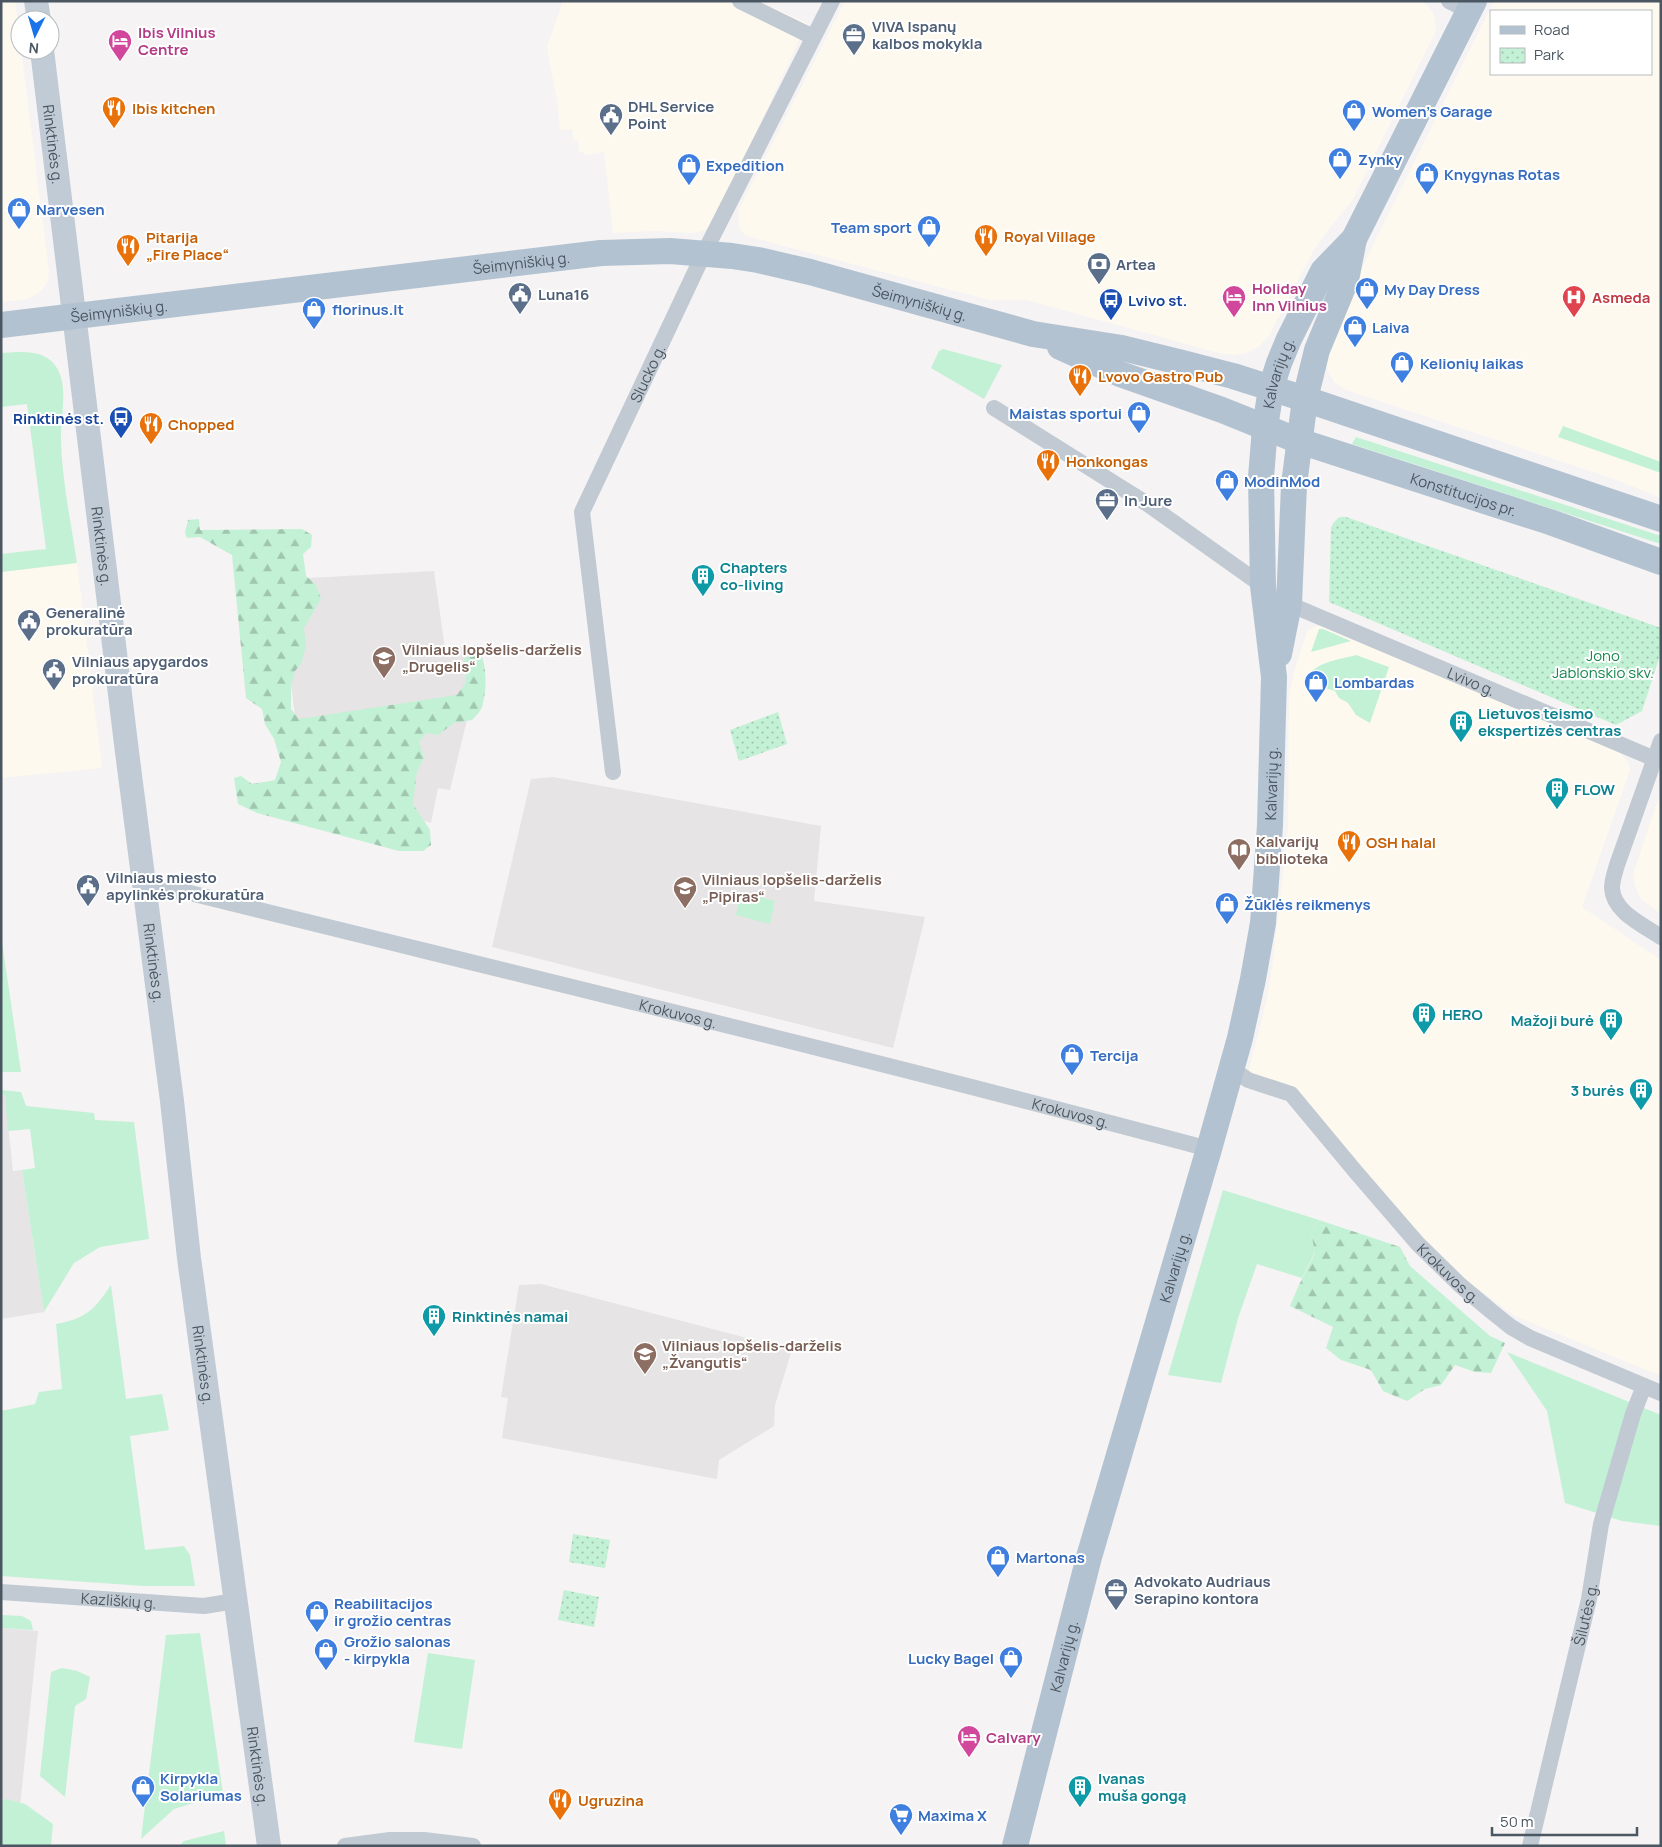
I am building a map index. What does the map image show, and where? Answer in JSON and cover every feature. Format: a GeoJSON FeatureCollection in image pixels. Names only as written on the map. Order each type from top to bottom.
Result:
{"type":"FeatureCollection","features":[{"type":"Feature","properties":{"kind":"main road","name":"Kalvarijų g."},"geometry":{"type":"LineString","coordinates":[[1274,677],[1289,604],[1294,485],[1299,441],[1305,399],[1317,350],[1346,280],[1354,239],[1464,5]]}},
{"type":"Feature","properties":{"kind":"main road","name":"Rinktinės g."},"geometry":{"type":"LineString","coordinates":[[43,60],[144,892],[172,1100],[189,1258],[269,1846]]}},
{"type":"Feature","properties":{"kind":"main road","name":"Kalvarijų g."},"geometry":{"type":"LineString","coordinates":[[1015,1846],[1089,1557],[1209,1149],[1240,1038],[1256,963],[1263,922],[1270,825],[1274,677],[1263,586],[1261,476],[1265,428],[1271,388],[1289,339],[1323,271],[1354,239]]}},
{"type":"Feature","properties":{"kind":"main road","name":"Šeimyniškių g."},"geometry":{"type":"LineString","coordinates":[[1,325],[600,254],[654,250],[704,253],[758,260],[810,272],[1032,334],[1122,348],[1271,388]]}},
{"type":"Feature","properties":{"kind":"main road","name":"Šeimyniškių g."},"geometry":{"type":"LineString","coordinates":[[1032,334],[1120,374],[1222,410],[1265,428]]}},
{"type":"Feature","properties":{"kind":"main road"},"geometry":{"type":"LineString","coordinates":[[1271,388],[1661,519]]}},
{"type":"Feature","properties":{"kind":"main road","name":"Konstitucijos pr."},"geometry":{"type":"LineString","coordinates":[[1265,428],[1299,441],[1550,522],[1661,562]]}},
{"type":"Feature","properties":{"kind":"street"},"geometry":{"type":"LineString","coordinates":[[740,1],[813,37]]}},
{"type":"Feature","properties":{"kind":"street","name":"Slucko g."},"geometry":{"type":"LineString","coordinates":[[613,772],[582,512],[704,253],[832,1]]}},
{"type":"Feature","properties":{"kind":"street"},"geometry":{"type":"LineString","coordinates":[[994,408],[1148,505],[1263,586]]}},
{"type":"Feature","properties":{"kind":"street","name":"Lvivo g."},"geometry":{"type":"LineString","coordinates":[[1289,604],[1655,759]]}},
{"type":"Feature","properties":{"kind":"street"},"geometry":{"type":"LineString","coordinates":[[1661,741],[1612,880],[1615,901],[1622,910],[1661,937]]}},
{"type":"Feature","properties":{"kind":"street","name":"Krokuvos g."},"geometry":{"type":"LineString","coordinates":[[144,892],[182,892],[628,1000],[1209,1149]]}},
{"type":"Feature","properties":{"kind":"street","name":"Krokuvos g."},"geometry":{"type":"LineString","coordinates":[[1231,1068],[1248,1080],[1291,1094],[1354,1171],[1418,1244],[1460,1284],[1512,1327],[1530,1338],[1661,1393]]}},
{"type":"Feature","properties":{"kind":"street","name":"Šilutės g."},"geometry":{"type":"LineString","coordinates":[[1530,1846],[1589,1599],[1601,1524],[1633,1414],[1644,1386]]}},
{"type":"Feature","properties":{"kind":"street","name":"Kazliškių g."},"geometry":{"type":"LineString","coordinates":[[1,1592],[204,1606],[235,1601]]}},
{"type":"Feature","properties":{"kind":"street"},"geometry":{"type":"LineString","coordinates":[[345,1846],[390,1840],[424,1840],[473,1846]]}},
{"type":"Feature","properties":{"kind":"shaded area"},"geometry":{"type":"Polygon","coordinates":[[[1,1],[15,1],[16,10],[10,10],[10,60],[22,60],[49,271],[48,281],[42,290],[34,296],[24,300],[1,302],[1,1]]]}},
{"type":"Feature","properties":{"kind":"shaded area"},"geometry":{"type":"Polygon","coordinates":[[[563,1],[759,1],[807,23],[715,221],[706,230],[694,233],[654,231],[613,233],[604,152],[584,155],[583,152],[579,153],[578,140],[574,141],[572,129],[560,130],[558,106],[547,47],[563,1]]]}},
{"type":"Feature","properties":{"kind":"shaded area"},"geometry":{"type":"Polygon","coordinates":[[[845,1],[1421,1],[1434,14],[1436,31],[1352,201],[1314,250],[1269,336],[1258,347],[1247,353],[1233,355],[1218,353],[1027,300],[989,300],[744,234],[739,227],[738,211],[845,1]]]}},
{"type":"Feature","properties":{"kind":"shaded area"},"geometry":{"type":"Polygon","coordinates":[[[1494,1],[1661,1],[1661,498],[1614,479],[1346,390],[1334,382],[1325,360],[1340,312],[1494,1]]]}},
{"type":"Feature","properties":{"kind":"shaded area"},"geometry":{"type":"Polygon","coordinates":[[[77,563],[102,768],[1,778],[1,572],[77,563]]]}},
{"type":"Feature","properties":{"kind":"shaded area","name":"Vilniaus lopšelis-darželis „Drugelis“"},"geometry":{"type":"Polygon","coordinates":[[[434,571],[445,649],[475,645],[481,704],[467,720],[450,790],[438,788],[431,823],[303,782],[288,659],[292,579],[434,571]]]}},
{"type":"Feature","properties":{"kind":"shaded area"},"geometry":{"type":"Polygon","coordinates":[[[1316,626],[1321,626],[1619,752],[1628,762],[1630,769],[1628,776],[1582,907],[1661,960],[1661,1376],[1515,1316],[1470,1283],[1383,1197],[1296,1089],[1248,1073],[1266,1004],[1273,961],[1288,829],[1289,697],[1294,672],[1307,631],[1316,626]]]}},
{"type":"Feature","properties":{"kind":"shaded area","name":"Vilniaus lopšelis-darželis „Pipiras“"},"geometry":{"type":"Polygon","coordinates":[[[553,777],[821,826],[814,901],[925,917],[893,1048],[492,947],[531,779],[553,777]]]}},
{"type":"Feature","properties":{"kind":"shaded area"},"geometry":{"type":"Polygon","coordinates":[[[1661,791],[1661,914],[1641,899],[1635,886],[1633,874],[1661,791]]]}},
{"type":"Feature","properties":{"kind":"shaded area"},"geometry":{"type":"Polygon","coordinates":[[[1,1094],[5,1096],[13,1171],[22,1170],[44,1312],[1,1319],[1,1094]]]}},
{"type":"Feature","properties":{"kind":"shaded area","name":"Vilniaus lopšelis-darželis „Žvangutis“"},"geometry":{"type":"Polygon","coordinates":[[[541,1284],[789,1349],[791,1353],[775,1405],[774,1426],[719,1460],[717,1479],[502,1438],[508,1398],[501,1397],[519,1285],[541,1284]]]}},
{"type":"Feature","properties":{"kind":"shaded area"},"geometry":{"type":"Polygon","coordinates":[[[1,1628],[38,1631],[16,1846],[1,1846],[1,1628]]]}},
{"type":"Feature","properties":{"kind":"green space"},"geometry":{"type":"Polygon","coordinates":[[[943,349],[1002,365],[984,399],[931,368],[939,351],[943,349]]]}},
{"type":"Feature","properties":{"kind":"green space"},"geometry":{"type":"Polygon","coordinates":[[[17,352],[42,355],[52,361],[62,380],[62,456],[77,563],[1,572],[1,554],[46,549],[27,404],[1,407],[1,353],[17,352]]]}},
{"type":"Feature","properties":{"kind":"green space"},"geometry":{"type":"Polygon","coordinates":[[[1563,426],[1661,462],[1661,473],[1558,437],[1563,426]]]}},
{"type":"Feature","properties":{"kind":"green space"},"geometry":{"type":"Polygon","coordinates":[[[1356,437],[1661,536],[1661,544],[1352,444],[1356,437]]]}},
{"type":"Feature","properties":{"kind":"green space","name":"Jono Jablonskio skv."},"geometry":{"type":"Polygon","coordinates":[[[1340,517],[1346,517],[1661,628],[1661,652],[1642,711],[1616,725],[1329,602],[1331,527],[1340,517]]]}},
{"type":"Feature","properties":{"kind":"green space"},"geometry":{"type":"Polygon","coordinates":[[[199,519],[200,530],[302,529],[312,535],[311,547],[303,554],[306,576],[316,585],[321,599],[304,628],[306,646],[301,664],[295,671],[291,686],[291,709],[299,719],[457,695],[465,684],[466,672],[464,661],[467,649],[480,651],[486,679],[484,700],[480,711],[472,720],[454,723],[438,735],[426,733],[419,742],[424,758],[417,771],[413,804],[430,830],[431,845],[423,851],[399,851],[257,813],[238,804],[234,778],[241,776],[252,784],[275,780],[281,762],[274,739],[265,724],[262,709],[246,698],[232,555],[200,537],[187,538],[185,533],[188,520],[199,519]]]}},
{"type":"Feature","properties":{"kind":"green space"},"geometry":{"type":"Polygon","coordinates":[[[1319,629],[1323,629],[1351,641],[1311,652],[1319,629]]]}},
{"type":"Feature","properties":{"kind":"green space"},"geometry":{"type":"Polygon","coordinates":[[[1356,655],[1389,667],[1370,723],[1356,715],[1348,703],[1339,698],[1335,691],[1304,682],[1308,675],[1319,666],[1356,655]]]}},
{"type":"Feature","properties":{"kind":"green space"},"geometry":{"type":"Polygon","coordinates":[[[778,712],[787,744],[739,761],[730,730],[778,712]]]}},
{"type":"Feature","properties":{"kind":"green space"},"geometry":{"type":"Polygon","coordinates":[[[741,892],[775,901],[770,924],[736,915],[741,892]]]}},
{"type":"Feature","properties":{"kind":"green space"},"geometry":{"type":"Polygon","coordinates":[[[1,935],[21,1072],[1,1072],[1,935]]]}},
{"type":"Feature","properties":{"kind":"green space"},"geometry":{"type":"Polygon","coordinates":[[[1,1090],[21,1092],[26,1106],[94,1113],[95,1120],[134,1122],[149,1239],[100,1247],[74,1263],[44,1312],[22,1170],[35,1168],[30,1129],[8,1131],[5,1096],[1,1094],[1,1090]]]}},
{"type":"Feature","properties":{"kind":"green space"},"geometry":{"type":"Polygon","coordinates":[[[1223,1190],[1319,1220],[1311,1232],[1315,1252],[1302,1278],[1257,1264],[1238,1318],[1221,1383],[1168,1375],[1223,1190]]]}},
{"type":"Feature","properties":{"kind":"green space"},"geometry":{"type":"Polygon","coordinates":[[[1319,1220],[1400,1247],[1410,1266],[1490,1336],[1505,1343],[1491,1373],[1475,1372],[1455,1365],[1441,1385],[1425,1389],[1407,1401],[1383,1391],[1371,1370],[1341,1360],[1326,1348],[1333,1327],[1290,1306],[1315,1253],[1311,1232],[1319,1220]]]}},
{"type":"Feature","properties":{"kind":"green space"},"geometry":{"type":"Polygon","coordinates":[[[111,1285],[126,1399],[162,1394],[169,1430],[130,1436],[145,1550],[184,1546],[190,1555],[195,1586],[144,1586],[1,1576],[1,1411],[35,1404],[39,1392],[62,1389],[56,1324],[75,1319],[89,1312],[100,1301],[111,1285]]]}},
{"type":"Feature","properties":{"kind":"green space"},"geometry":{"type":"Polygon","coordinates":[[[1507,1352],[1661,1415],[1661,1526],[1622,1521],[1565,1503],[1547,1411],[1507,1352]]]}},
{"type":"Feature","properties":{"kind":"green space"},"geometry":{"type":"Polygon","coordinates":[[[573,1534],[610,1540],[605,1568],[569,1562],[573,1534]]]}},
{"type":"Feature","properties":{"kind":"green space"},"geometry":{"type":"Polygon","coordinates":[[[564,1590],[599,1597],[594,1627],[558,1620],[564,1590]]]}},
{"type":"Feature","properties":{"kind":"green space"},"geometry":{"type":"Polygon","coordinates":[[[1,1615],[22,1616],[31,1621],[33,1630],[1,1628],[1,1615]]]}},
{"type":"Feature","properties":{"kind":"green space"},"geometry":{"type":"Polygon","coordinates":[[[200,1633],[223,1794],[174,1809],[141,1839],[166,1635],[200,1633]]]}},
{"type":"Feature","properties":{"kind":"green space"},"geometry":{"type":"Polygon","coordinates":[[[428,1653],[475,1660],[462,1749],[414,1742],[428,1653]]]}},
{"type":"Feature","properties":{"kind":"green space"},"geometry":{"type":"Polygon","coordinates":[[[62,1668],[77,1671],[90,1677],[86,1699],[75,1706],[65,1797],[40,1776],[51,1672],[62,1668]]]}},
{"type":"Feature","properties":{"kind":"green space"},"geometry":{"type":"Polygon","coordinates":[[[6,1799],[25,1804],[53,1824],[51,1846],[1,1846],[1,1802],[6,1799]]]}},
{"type":"Feature","properties":{"kind":"green space"},"geometry":{"type":"Polygon","coordinates":[[[224,1831],[226,1846],[179,1846],[184,1841],[224,1831]]]}},
{"type":"Feature","properties":{"kind":"place","name":"VIVA Ispanų kalbos mokykla"},"geometry":{"type":"Point","coordinates":[854,56]}},
{"type":"Feature","properties":{"kind":"place","name":"Ibis Vilnius Centre"},"geometry":{"type":"Point","coordinates":[120,62]}},
{"type":"Feature","properties":{"kind":"place","name":"Ibis kitchen"},"geometry":{"type":"Point","coordinates":[114,129]}},
{"type":"Feature","properties":{"kind":"place","name":"Women's Garage"},"geometry":{"type":"Point","coordinates":[1354,132]}},
{"type":"Feature","properties":{"kind":"place","name":"DHL Service Point"},"geometry":{"type":"Point","coordinates":[611,136]}},
{"type":"Feature","properties":{"kind":"place","name":"Zynky"},"geometry":{"type":"Point","coordinates":[1340,180]}},
{"type":"Feature","properties":{"kind":"place","name":"Expedition"},"geometry":{"type":"Point","coordinates":[689,186]}},
{"type":"Feature","properties":{"kind":"place","name":"Knygynas Rotas"},"geometry":{"type":"Point","coordinates":[1427,195]}},
{"type":"Feature","properties":{"kind":"place","name":"Narvesen"},"geometry":{"type":"Point","coordinates":[19,230]}},
{"type":"Feature","properties":{"kind":"place","name":"Team sport"},"geometry":{"type":"Point","coordinates":[929,248]}},
{"type":"Feature","properties":{"kind":"place","name":"Royal Village"},"geometry":{"type":"Point","coordinates":[986,257]}},
{"type":"Feature","properties":{"kind":"place","name":"Pitarija „Fire Place“"},"geometry":{"type":"Point","coordinates":[128,267]}},
{"type":"Feature","properties":{"kind":"place","name":"Artea"},"geometry":{"type":"Point","coordinates":[1099,285]}},
{"type":"Feature","properties":{"kind":"place","name":"My Day Dress"},"geometry":{"type":"Point","coordinates":[1367,310]}},
{"type":"Feature","properties":{"kind":"place","name":"Luna16"},"geometry":{"type":"Point","coordinates":[520,315]}},
{"type":"Feature","properties":{"kind":"place","name":"Holiday Inn Vilnius"},"geometry":{"type":"Point","coordinates":[1234,318]}},
{"type":"Feature","properties":{"kind":"place","name":"Asmeda"},"geometry":{"type":"Point","coordinates":[1574,318]}},
{"type":"Feature","properties":{"kind":"place","name":"Lvivo st."},"geometry":{"type":"Point","coordinates":[1111,321]}},
{"type":"Feature","properties":{"kind":"place","name":"florinus.lt"},"geometry":{"type":"Point","coordinates":[314,330]}},
{"type":"Feature","properties":{"kind":"place","name":"Laiva"},"geometry":{"type":"Point","coordinates":[1355,348]}},
{"type":"Feature","properties":{"kind":"place","name":"Kelionių laikas"},"geometry":{"type":"Point","coordinates":[1402,384]}},
{"type":"Feature","properties":{"kind":"place","name":"Lvovo Gastro Pub"},"geometry":{"type":"Point","coordinates":[1080,397]}},
{"type":"Feature","properties":{"kind":"place","name":"Maistas sportui"},"geometry":{"type":"Point","coordinates":[1139,434]}},
{"type":"Feature","properties":{"kind":"place","name":"Rinktinės st."},"geometry":{"type":"Point","coordinates":[121,439]}},
{"type":"Feature","properties":{"kind":"place","name":"Chopped"},"geometry":{"type":"Point","coordinates":[151,445]}},
{"type":"Feature","properties":{"kind":"place","name":"Honkongas"},"geometry":{"type":"Point","coordinates":[1048,482]}},
{"type":"Feature","properties":{"kind":"place","name":"ModinMod"},"geometry":{"type":"Point","coordinates":[1227,502]}},
{"type":"Feature","properties":{"kind":"place","name":"In Jure"},"geometry":{"type":"Point","coordinates":[1107,521]}},
{"type":"Feature","properties":{"kind":"place","name":"Chapters co-living"},"geometry":{"type":"Point","coordinates":[703,597]}},
{"type":"Feature","properties":{"kind":"place","name":"Generalinė prokuratūra"},"geometry":{"type":"Point","coordinates":[29,642]}},
{"type":"Feature","properties":{"kind":"place","name":"Vilniaus lopšelis-darželis „Drugelis“"},"geometry":{"type":"Point","coordinates":[384,679]}},
{"type":"Feature","properties":{"kind":"place","name":"Vilniaus apygardos prokuratūra"},"geometry":{"type":"Point","coordinates":[54,691]}},
{"type":"Feature","properties":{"kind":"place","name":"Lombardas"},"geometry":{"type":"Point","coordinates":[1316,703]}},
{"type":"Feature","properties":{"kind":"place","name":"Lietuvos teismo ekspertizės centras"},"geometry":{"type":"Point","coordinates":[1461,743]}},
{"type":"Feature","properties":{"kind":"place","name":"FLOW"},"geometry":{"type":"Point","coordinates":[1557,810]}},
{"type":"Feature","properties":{"kind":"place","name":"OSH halal"},"geometry":{"type":"Point","coordinates":[1349,863]}},
{"type":"Feature","properties":{"kind":"place","name":"Kalvarijų biblioteka"},"geometry":{"type":"Point","coordinates":[1239,871]}},
{"type":"Feature","properties":{"kind":"place","name":"Vilniaus miesto apylinkės prokuratūra"},"geometry":{"type":"Point","coordinates":[88,907]}},
{"type":"Feature","properties":{"kind":"place","name":"Vilniaus lopšelis-darželis „Pipiras“"},"geometry":{"type":"Point","coordinates":[685,909]}},
{"type":"Feature","properties":{"kind":"place","name":"Žūklės reikmenys"},"geometry":{"type":"Point","coordinates":[1227,925]}},
{"type":"Feature","properties":{"kind":"place","name":"HERO"},"geometry":{"type":"Point","coordinates":[1424,1035]}},
{"type":"Feature","properties":{"kind":"place","name":"Mažoji burė"},"geometry":{"type":"Point","coordinates":[1611,1041]}},
{"type":"Feature","properties":{"kind":"place","name":"Tercija"},"geometry":{"type":"Point","coordinates":[1072,1076]}},
{"type":"Feature","properties":{"kind":"place","name":"3 burės"},"geometry":{"type":"Point","coordinates":[1641,1111]}},
{"type":"Feature","properties":{"kind":"place","name":"Rinktinės namai"},"geometry":{"type":"Point","coordinates":[434,1337]}},
{"type":"Feature","properties":{"kind":"place","name":"Vilniaus lopšelis-darželis „Žvangutis“"},"geometry":{"type":"Point","coordinates":[645,1375]}},
{"type":"Feature","properties":{"kind":"place","name":"Martonas"},"geometry":{"type":"Point","coordinates":[998,1578]}},
{"type":"Feature","properties":{"kind":"place","name":"Advokato Audriaus Serapino kontora"},"geometry":{"type":"Point","coordinates":[1116,1611]}},
{"type":"Feature","properties":{"kind":"place","name":"Reabilitacijos ir grožio centras"},"geometry":{"type":"Point","coordinates":[317,1633]}},
{"type":"Feature","properties":{"kind":"place","name":"Grožio salonas - kirpykla"},"geometry":{"type":"Point","coordinates":[326,1671]}},
{"type":"Feature","properties":{"kind":"place","name":"Lucky Bagel"},"geometry":{"type":"Point","coordinates":[1011,1679]}},
{"type":"Feature","properties":{"kind":"place","name":"Calvary"},"geometry":{"type":"Point","coordinates":[969,1758]}},
{"type":"Feature","properties":{"kind":"place","name":"Kirpykla Solariumas"},"geometry":{"type":"Point","coordinates":[143,1808]}},
{"type":"Feature","properties":{"kind":"place","name":"Ivanas muša gongą"},"geometry":{"type":"Point","coordinates":[1080,1808]}},
{"type":"Feature","properties":{"kind":"place","name":"Ugruzina"},"geometry":{"type":"Point","coordinates":[560,1821]}},
{"type":"Feature","properties":{"kind":"place","name":"Maxima X"},"geometry":{"type":"Point","coordinates":[901,1836]}}]}
